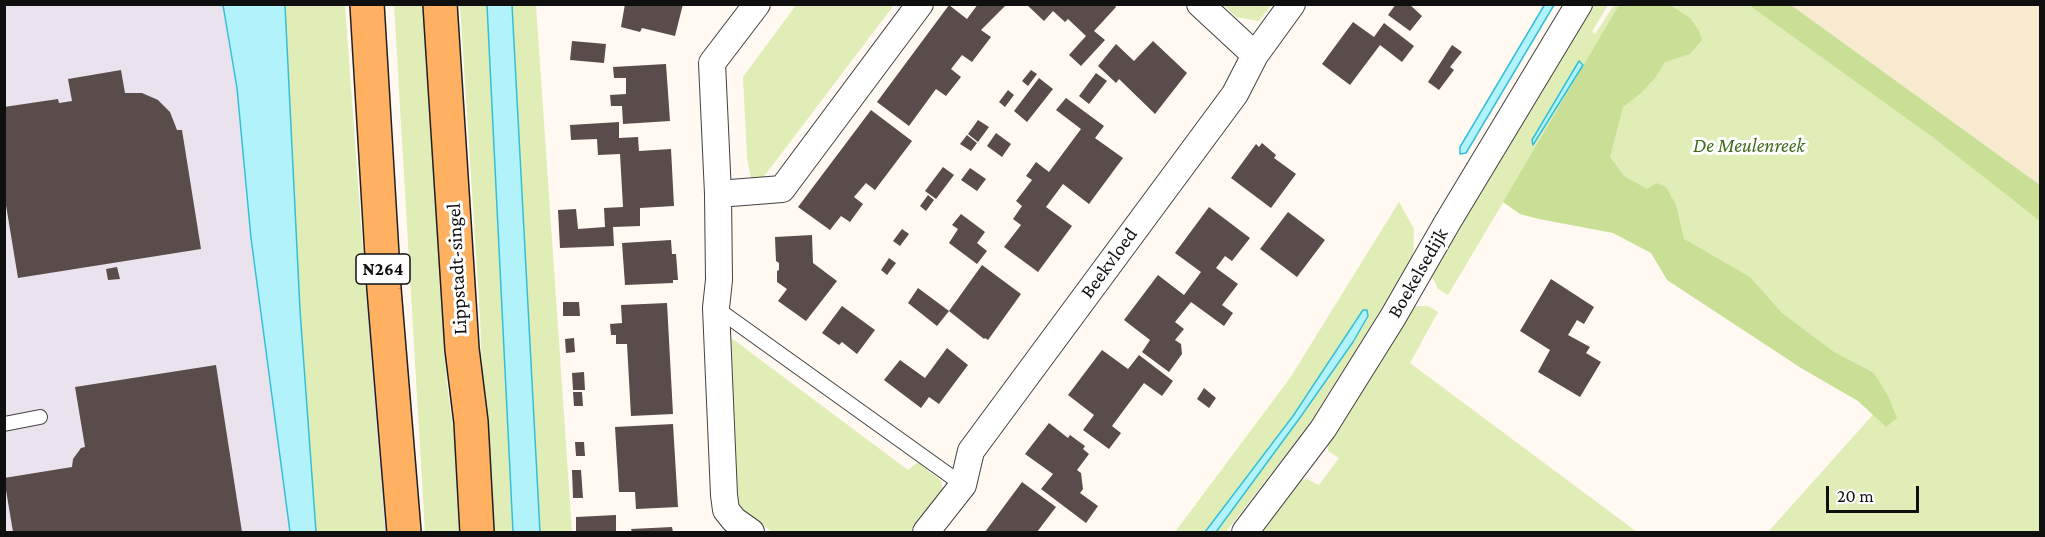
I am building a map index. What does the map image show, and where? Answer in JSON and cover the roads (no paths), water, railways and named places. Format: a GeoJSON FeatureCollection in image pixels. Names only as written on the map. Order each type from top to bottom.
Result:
{"type":"FeatureCollection","features":[{"type":"Feature","properties":{"kind":"main road","name":"N264"},"geometry":{"type":"LineString","coordinates":[[367,4],[384,289],[404,532]]}},
{"type":"Feature","properties":{"kind":"main road","name":"Lippstadt-singel"},"geometry":{"type":"LineString","coordinates":[[440,4],[462,349],[471,422],[477,532]]}},
{"type":"Feature","properties":{"kind":"street"},"geometry":{"type":"LineString","coordinates":[[751,532],[734,520],[726,510],[716,308],[719,280],[718,194],[711,63],[757,4]]}},
{"type":"Feature","properties":{"kind":"street"},"geometry":{"type":"LineString","coordinates":[[718,194],[782,189],[920,4]]}},
{"type":"Feature","properties":{"kind":"street"},"geometry":{"type":"LineString","coordinates":[[1200,4],[1255,55]]}},
{"type":"Feature","properties":{"kind":"street","name":"Beekvloed"},"geometry":{"type":"LineString","coordinates":[[926,532],[963,485],[971,451],[1235,94],[1255,55],[1292,4]]}},
{"type":"Feature","properties":{"kind":"street","name":"Boekelsedijk"},"geometry":{"type":"LineString","coordinates":[[1245,532],[1323,429],[1393,317],[1579,4]]}},
{"type":"Feature","properties":{"kind":"lane"},"geometry":{"type":"LineString","coordinates":[[716,308],[963,485]]}},
{"type":"Feature","properties":{"kind":"lane"},"geometry":{"type":"LineString","coordinates":[[4,424],[40,417]]}},
{"type":"Feature","properties":{"kind":"water"},"geometry":{"type":"Polygon","coordinates":[[[1545,4],[1554,5],[1466,153],[1460,154],[1460,147],[1545,4]]]}},
{"type":"Feature","properties":{"kind":"water"},"geometry":{"type":"Polygon","coordinates":[[[223,5],[285,5],[300,310],[316,532],[290,532],[251,238],[237,88],[223,5]]]}},
{"type":"Feature","properties":{"kind":"water"},"geometry":{"type":"Polygon","coordinates":[[[487,5],[512,5],[540,532],[513,532],[487,5]]]}},
{"type":"Feature","properties":{"kind":"water"},"geometry":{"type":"Polygon","coordinates":[[[1579,61],[1583,65],[1533,145],[1532,140],[1579,61]]]}},
{"type":"Feature","properties":{"kind":"water"},"geometry":{"type":"Polygon","coordinates":[[[1363,310],[1367,310],[1368,316],[1353,342],[1299,419],[1216,532],[1205,532],[1293,416],[1363,310]]]}},
{"type":"Feature","properties":{"kind":"park label","name":"De Meulenreek"},"geometry":{"type":"Point","coordinates":[1749,146]}}]}
